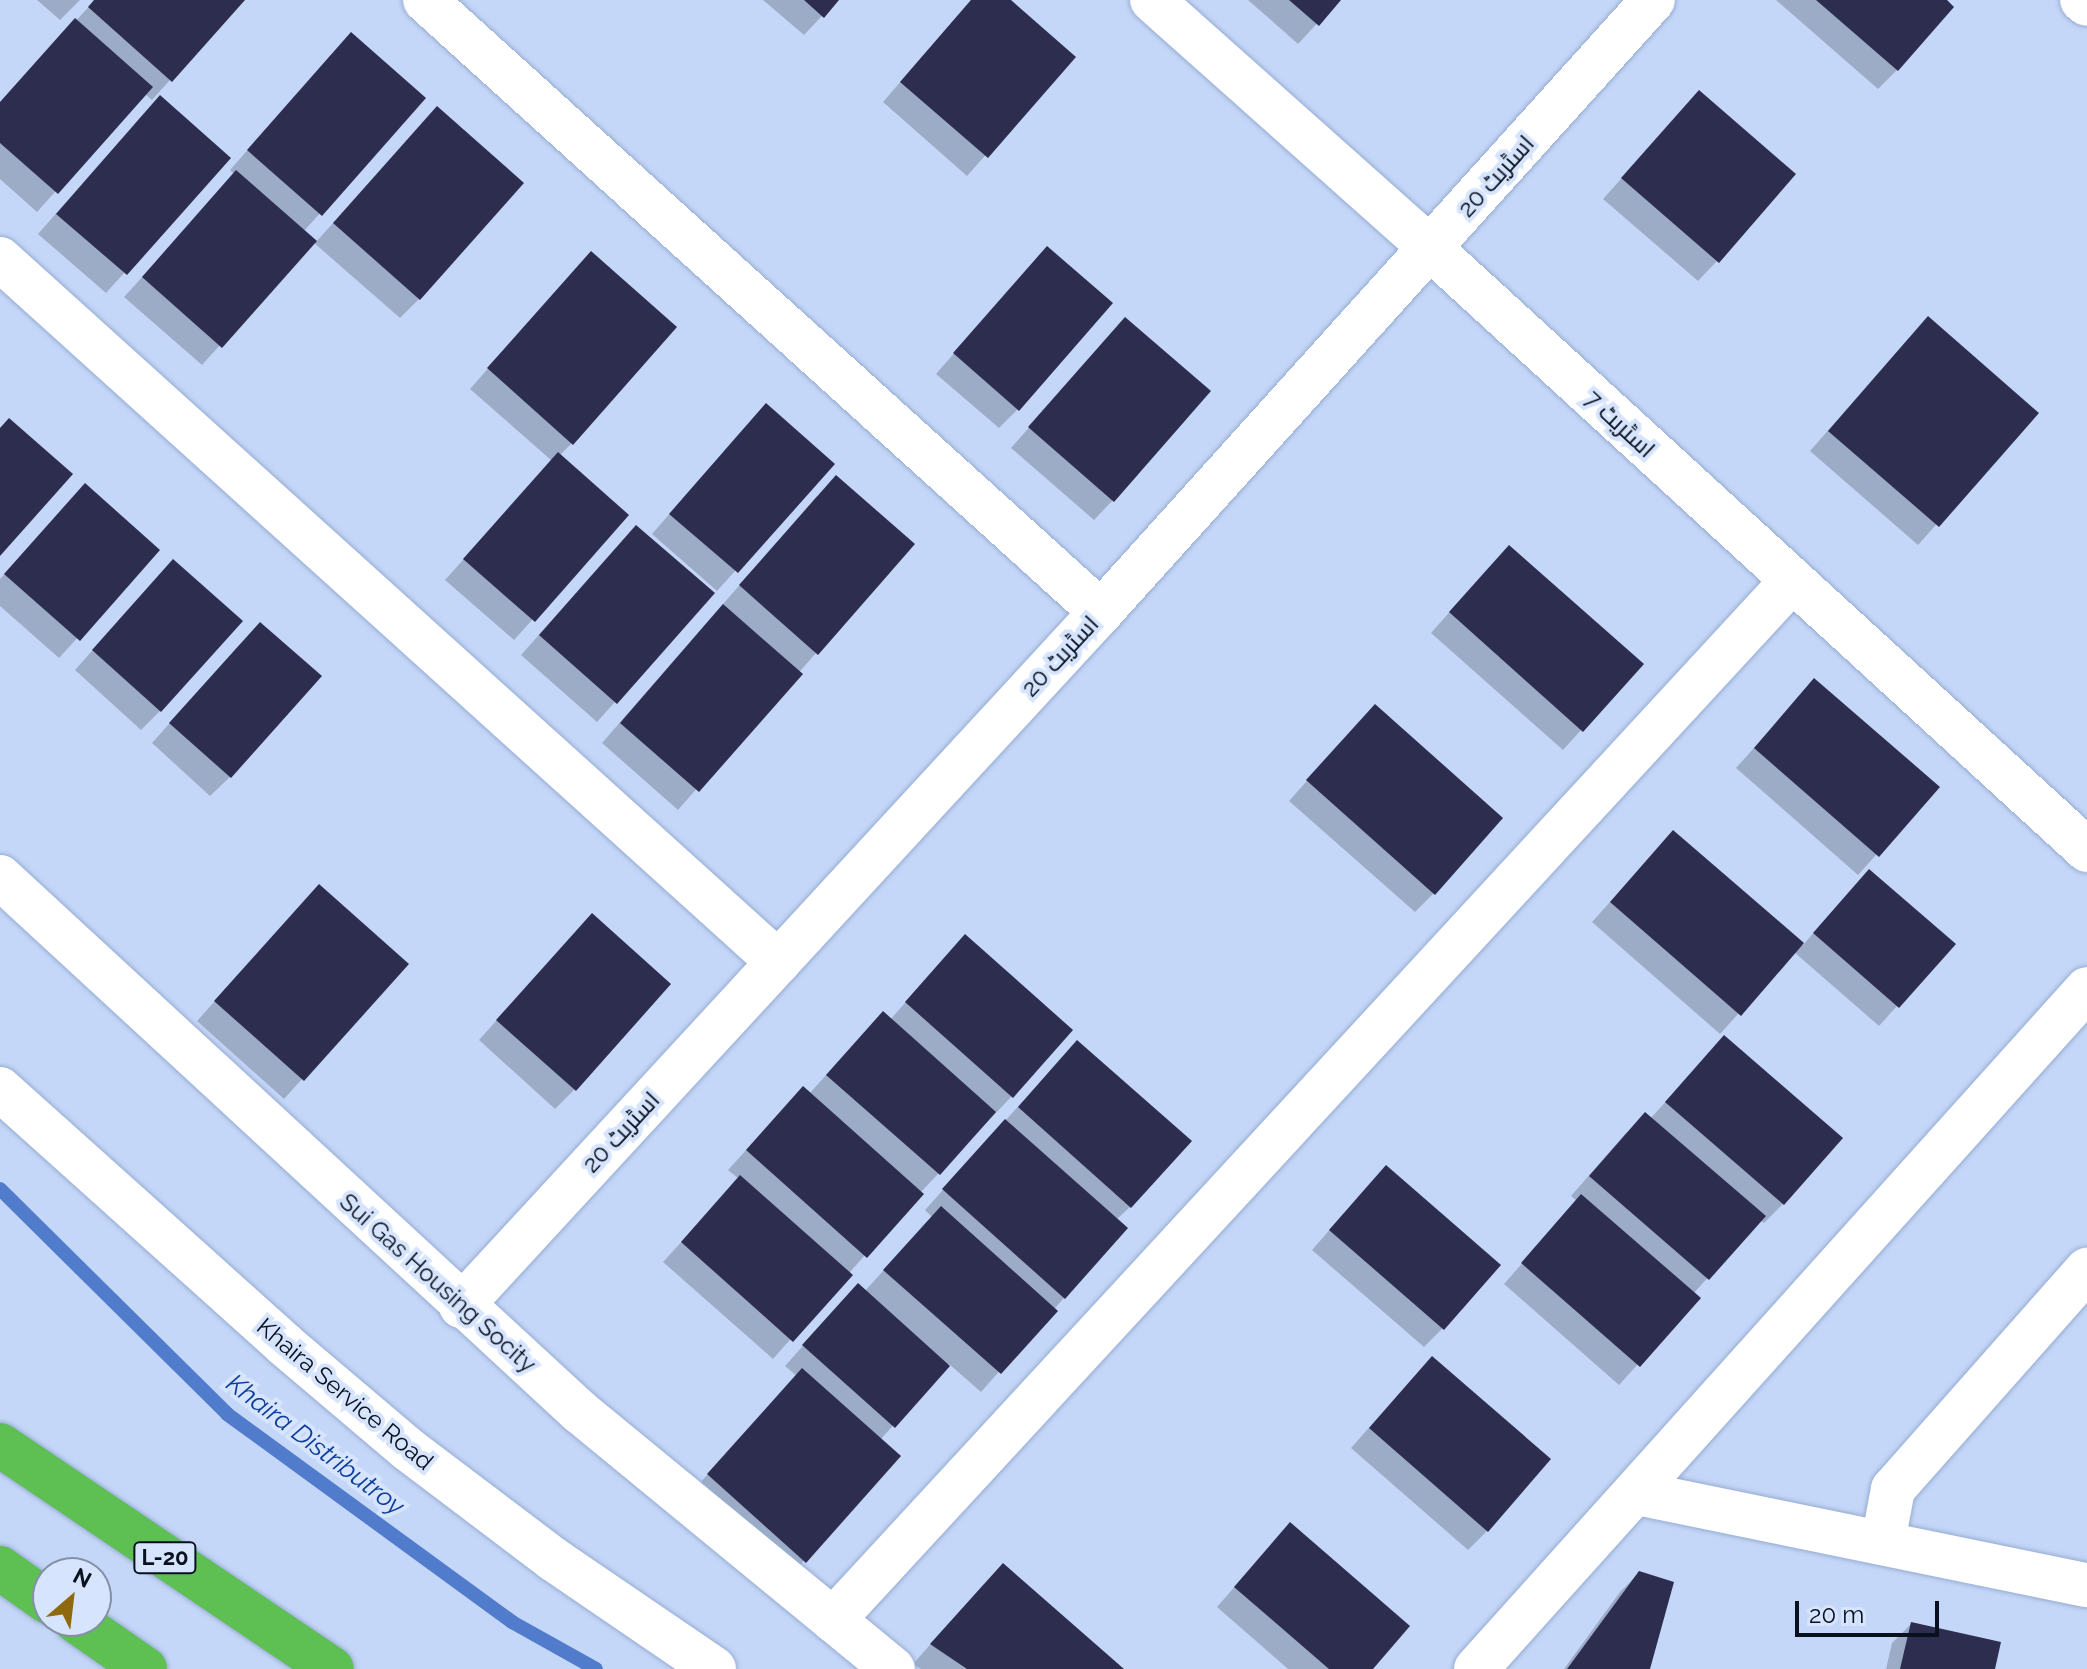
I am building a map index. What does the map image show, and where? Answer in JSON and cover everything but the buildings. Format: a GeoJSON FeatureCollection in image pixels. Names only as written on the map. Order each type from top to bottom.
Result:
{"type":"FeatureCollection","features":[{"type":"Feature","properties":{"kind":"highway","name":"L-20"},"geometry":{"type":"LineString","coordinates":[[0,1445],[332,1669]]}},
{"type":"Feature","properties":{"kind":"highway"},"geometry":{"type":"LineString","coordinates":[[0,1568],[32,1591]]}},
{"type":"Feature","properties":{"kind":"highway"},"geometry":{"type":"LineString","coordinates":[[99,1637],[145,1669]]}},
{"type":"Feature","properties":{"kind":"street"},"geometry":{"type":"LineString","coordinates":[[425,0],[1101,612]]}},
{"type":"Feature","properties":{"kind":"street","name":"اسٹریٹ 7"},"geometry":{"type":"LineString","coordinates":[[1152,0],[1431,249],[2087,850]]}},
{"type":"Feature","properties":{"kind":"street","name":"اسٹریٹ 20"},"geometry":{"type":"LineString","coordinates":[[461,1306],[1101,612],[1653,0]]}},
{"type":"Feature","properties":{"kind":"street"},"geometry":{"type":"LineString","coordinates":[[2082,0],[2087,4]]}},
{"type":"Feature","properties":{"kind":"street"},"geometry":{"type":"LineString","coordinates":[[0,259],[778,962]]}},
{"type":"Feature","properties":{"kind":"street"},"geometry":{"type":"LineString","coordinates":[[833,1620],[1791,582]]}},
{"type":"Feature","properties":{"kind":"street","name":"Sui Gas Housing Socity"},"geometry":{"type":"LineString","coordinates":[[0,877],[461,1306],[580,1412],[893,1669]]}},
{"type":"Feature","properties":{"kind":"street"},"geometry":{"type":"LineString","coordinates":[[1476,1669],[2087,989]]}},
{"type":"Feature","properties":{"kind":"street","name":"Khaira Service Road"},"geometry":{"type":"LineString","coordinates":[[0,1089],[285,1345],[409,1450],[553,1559],[714,1669]]}},
{"type":"Feature","properties":{"kind":"street"},"geometry":{"type":"LineString","coordinates":[[1883,1542],[1893,1489],[2087,1270]]}},
{"type":"Feature","properties":{"kind":"street"},"geometry":{"type":"LineString","coordinates":[[1637,1493],[2087,1585]]}},
{"type":"Feature","properties":{"kind":"waterway","name":"Khaira Distributroy"},"geometry":{"type":"LineString","coordinates":[[0,1189],[227,1414],[512,1622],[596,1669]]}}]}
